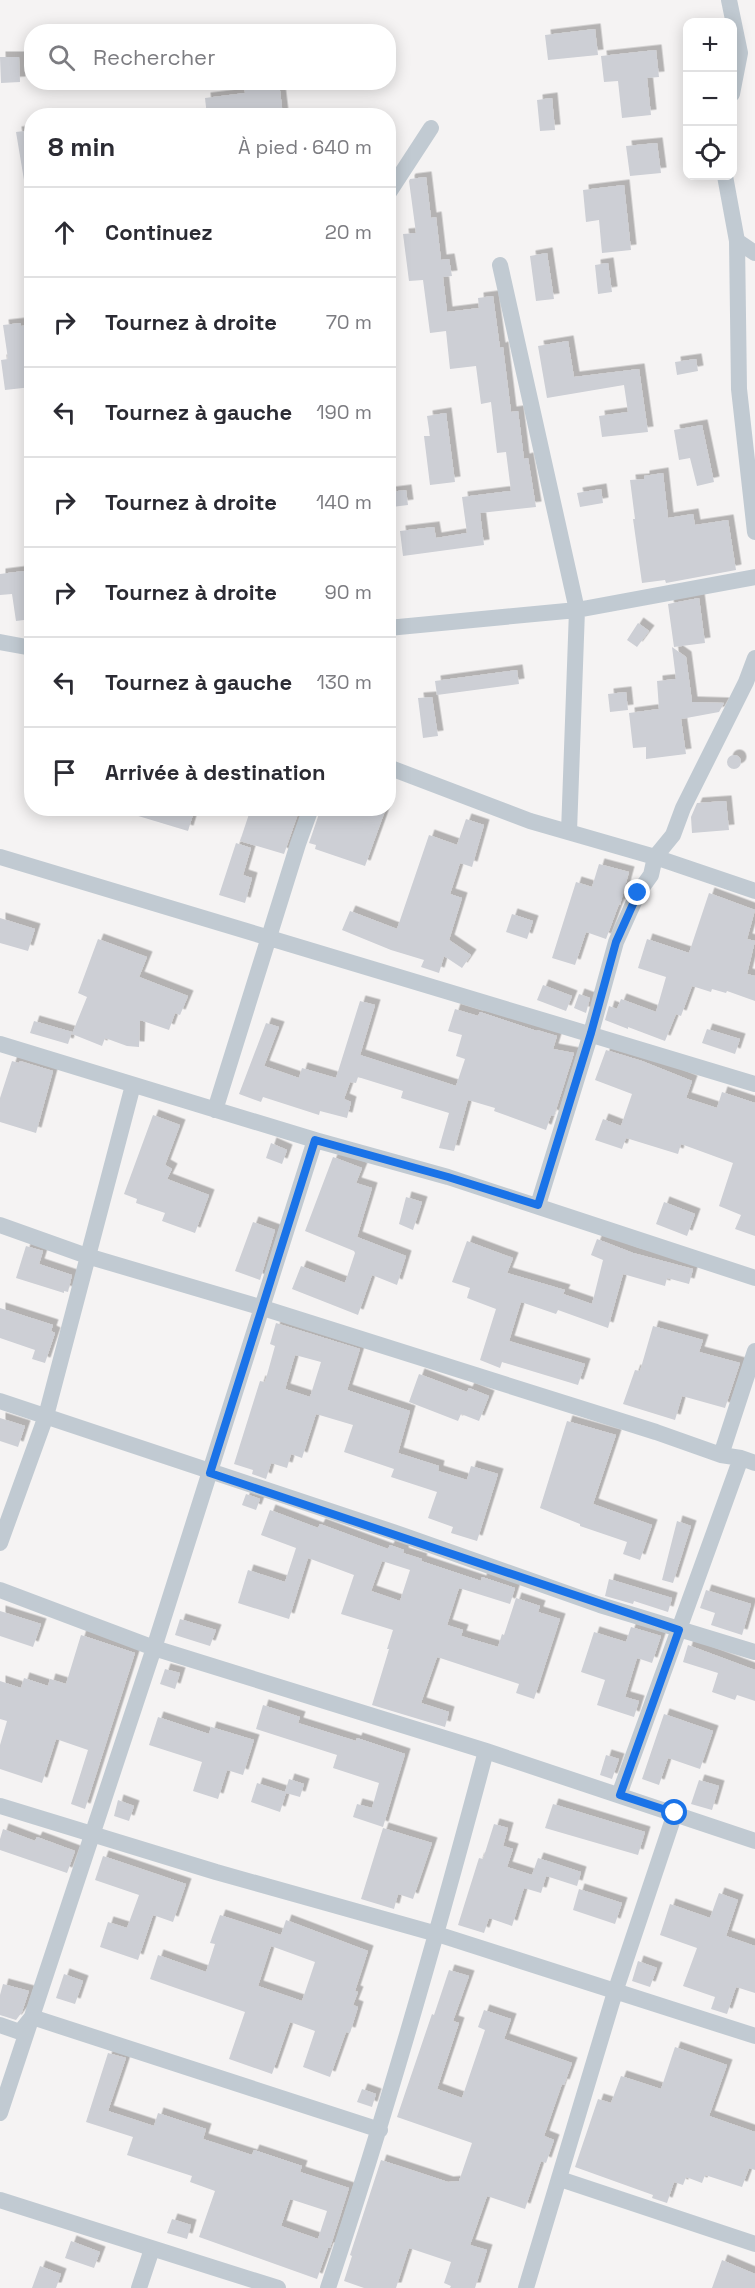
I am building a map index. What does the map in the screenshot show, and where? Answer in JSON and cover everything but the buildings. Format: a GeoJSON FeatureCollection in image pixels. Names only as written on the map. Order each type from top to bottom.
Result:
{"type":"FeatureCollection","features":[{"type":"Feature","properties":{"kind":"street"},"geometry":{"type":"LineString","coordinates":[[729,0],[740,53],[736,72]]}},
{"type":"Feature","properties":{"kind":"street"},"geometry":{"type":"LineString","coordinates":[[396,181],[430,128]]}},
{"type":"Feature","properties":{"kind":"street"},"geometry":{"type":"LineString","coordinates":[[727,180],[737,241],[739,389],[755,532]]}},
{"type":"Feature","properties":{"kind":"street"},"geometry":{"type":"LineString","coordinates":[[737,241],[755,253]]}},
{"type":"Feature","properties":{"kind":"street"},"geometry":{"type":"LineString","coordinates":[[500,265],[577,610],[569,832]]}},
{"type":"Feature","properties":{"kind":"street"},"geometry":{"type":"LineString","coordinates":[[396,627],[577,610],[755,577]]}},
{"type":"Feature","properties":{"kind":"street"},"geometry":{"type":"LineString","coordinates":[[0,642],[24,646]]}},
{"type":"Feature","properties":{"kind":"street"},"geometry":{"type":"LineString","coordinates":[[538,1205],[591,1033],[616,942],[634,900],[651,874],[656,857],[673,835],[683,808],[746,682],[755,658]]}},
{"type":"Feature","properties":{"kind":"street"},"geometry":{"type":"LineString","coordinates":[[396,771],[530,821],[656,857],[755,891]]}},
{"type":"Feature","properties":{"kind":"street"},"geometry":{"type":"LineString","coordinates":[[215,1110],[308,816]]}},
{"type":"Feature","properties":{"kind":"street"},"geometry":{"type":"LineString","coordinates":[[0,857],[755,1084]]}},
{"type":"Feature","properties":{"kind":"street"},"geometry":{"type":"LineString","coordinates":[[0,1044],[315,1140],[448,1177],[755,1278]]}},
{"type":"Feature","properties":{"kind":"street"},"geometry":{"type":"LineString","coordinates":[[0,1543],[46,1416],[133,1084]]}},
{"type":"Feature","properties":{"kind":"street"},"geometry":{"type":"LineString","coordinates":[[0,2113],[154,1648],[315,1140]]}},
{"type":"Feature","properties":{"kind":"street"},"geometry":{"type":"LineString","coordinates":[[0,1225],[87,1256],[263,1308],[656,1432],[721,1455],[748,1460],[679,1630],[620,1795]]}},
{"type":"Feature","properties":{"kind":"street"},"geometry":{"type":"LineString","coordinates":[[721,1455],[755,1351]]}},
{"type":"Feature","properties":{"kind":"street"},"geometry":{"type":"LineString","coordinates":[[0,1401],[679,1630],[755,1652]]}},
{"type":"Feature","properties":{"kind":"street"},"geometry":{"type":"LineString","coordinates":[[0,1590],[154,1648],[486,1751],[755,1840]]}},
{"type":"Feature","properties":{"kind":"street"},"geometry":{"type":"LineString","coordinates":[[328,2288],[380,2130],[437,1934],[486,1751]]}},
{"type":"Feature","properties":{"kind":"street"},"geometry":{"type":"LineString","coordinates":[[0,1806],[437,1934],[755,2036]]}},
{"type":"Feature","properties":{"kind":"street"},"geometry":{"type":"LineString","coordinates":[[526,2288],[615,1992],[675,1813]]}},
{"type":"Feature","properties":{"kind":"street"},"geometry":{"type":"LineString","coordinates":[[0,2025],[20,2032],[32,2017]]}},
{"type":"Feature","properties":{"kind":"street"},"geometry":{"type":"LineString","coordinates":[[32,2017],[380,2130]]}},
{"type":"Feature","properties":{"kind":"street"},"geometry":{"type":"LineString","coordinates":[[560,2179],[755,2244]]}},
{"type":"Feature","properties":{"kind":"street"},"geometry":{"type":"LineString","coordinates":[[0,2200],[278,2288]]}},
{"type":"Feature","properties":{"kind":"street"},"geometry":{"type":"LineString","coordinates":[[139,2288],[152,2249]]}},
{"type":"Feature","properties":{"kind":"route"},"geometry":{"type":"LineString","coordinates":[[638,893],[616,942],[591,1033],[538,1205],[315,1140],[210,1473],[679,1630],[620,1795],[675,1813]]}}]}
